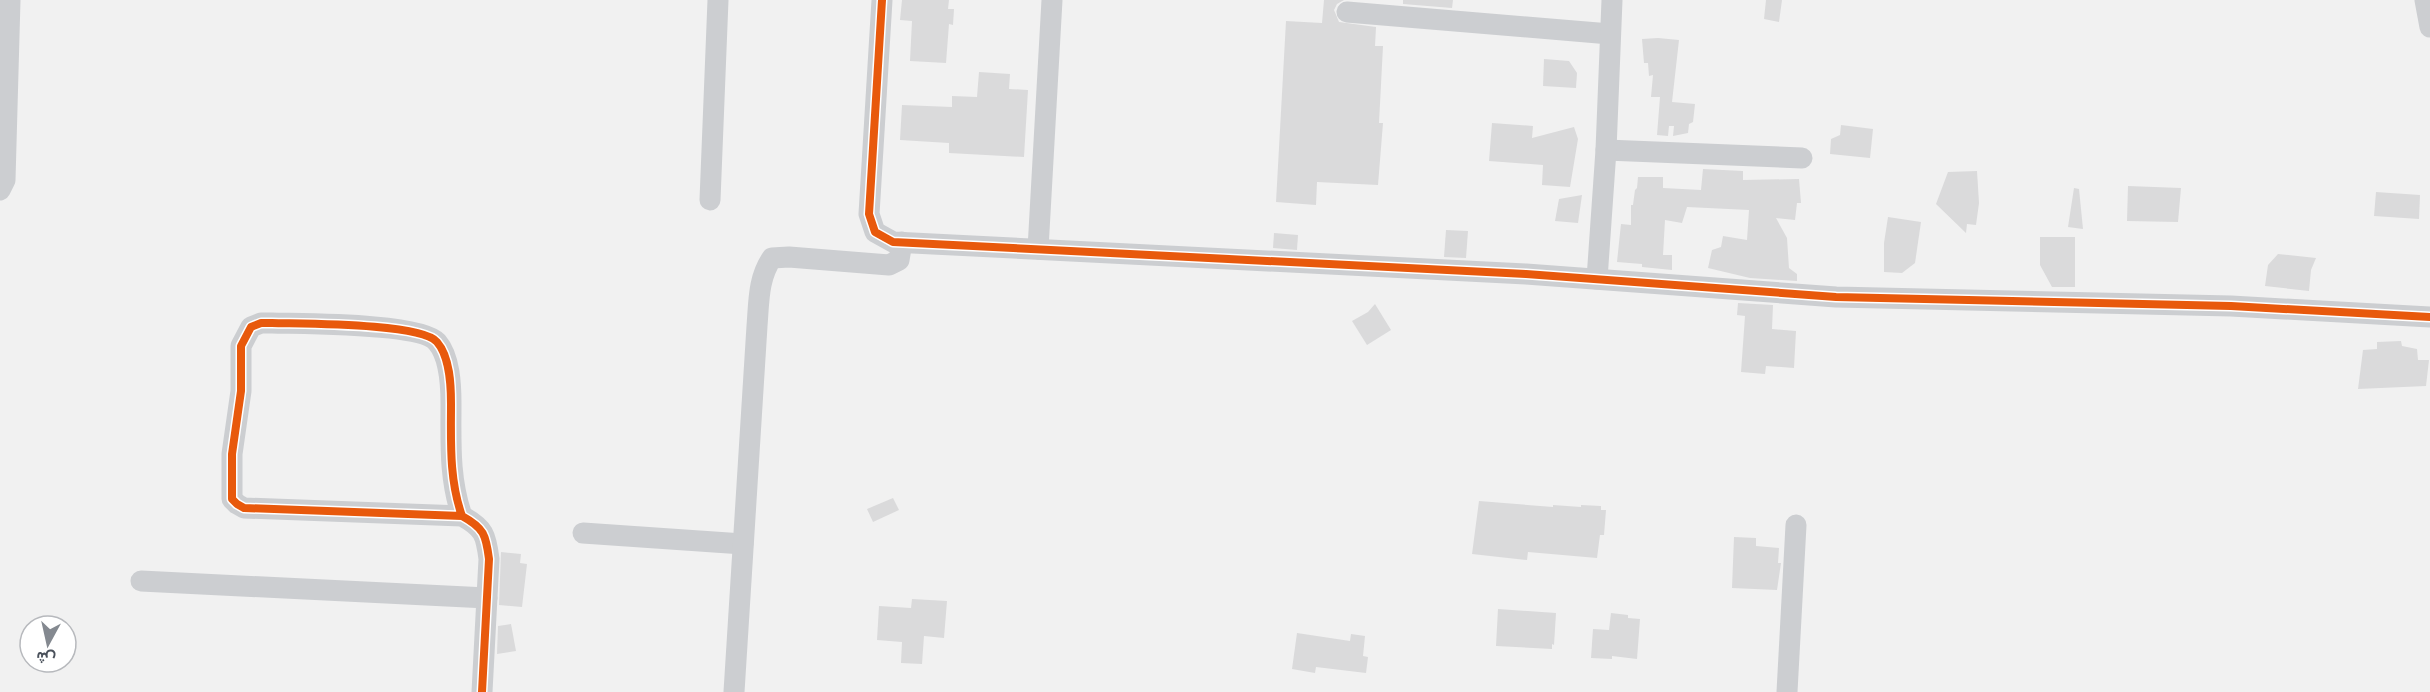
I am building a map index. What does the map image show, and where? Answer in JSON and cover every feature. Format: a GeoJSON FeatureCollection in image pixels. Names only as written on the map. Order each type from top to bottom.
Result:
{"type":"FeatureCollection","features":[{"type":"Feature","properties":{"kind":"street"},"geometry":{"type":"LineString","coordinates":[[0,190],[5,180],[10,0]]}},
{"type":"Feature","properties":{"kind":"street"},"geometry":{"type":"LineString","coordinates":[[710,200],[717,0]]}},
{"type":"Feature","properties":{"kind":"street"},"geometry":{"type":"LineString","coordinates":[[882,0],[869,214],[875,232],[893,242],[1597,279],[1836,297],[2231,306],[2430,317]]}},
{"type":"Feature","properties":{"kind":"street"},"geometry":{"type":"LineString","coordinates":[[1038,249],[1052,0]]}},
{"type":"Feature","properties":{"kind":"street"},"geometry":{"type":"LineString","coordinates":[[1597,279],[1606,150],[1612,0]]}},
{"type":"Feature","properties":{"kind":"street"},"geometry":{"type":"LineString","coordinates":[[2425,0],[2430,27]]}},
{"type":"Feature","properties":{"kind":"street"},"geometry":{"type":"LineString","coordinates":[[1347,12],[1610,34]]}},
{"type":"Feature","properties":{"kind":"street"},"geometry":{"type":"LineString","coordinates":[[1606,150],[1802,158]]}},
{"type":"Feature","properties":{"kind":"street"},"geometry":{"type":"LineString","coordinates":[[734,692],[759,297],[764,270],[772,258],[789,257],[889,265],[899,260],[902,242]]}},
{"type":"Feature","properties":{"kind":"street"},"geometry":{"type":"LineString","coordinates":[[462,516],[455,497],[452,474],[451,395],[448,366],[438,343],[428,335],[395,329],[272,323],[252,327],[241,346],[241,391],[232,454],[232,499],[244,508],[462,516],[482,529],[489,559],[482,692]]}},
{"type":"Feature","properties":{"kind":"street"},"geometry":{"type":"LineString","coordinates":[[1787,692],[1796,525]]}},
{"type":"Feature","properties":{"kind":"street"},"geometry":{"type":"LineString","coordinates":[[583,533],[743,544]]}},
{"type":"Feature","properties":{"kind":"street"},"geometry":{"type":"LineString","coordinates":[[141,581],[487,598]]}},
{"type":"Feature","properties":{"kind":"building"},"geometry":{"type":"Polygon","coordinates":[[[902,0],[949,0],[948,9],[954,9],[953,25],[949,24],[946,63],[910,61],[912,21],[900,20],[902,0]]]}},
{"type":"Feature","properties":{"kind":"building"},"geometry":{"type":"Polygon","coordinates":[[[1324,0],[1344,0],[1337,4],[1334,10],[1339,22],[1376,27],[1375,46],[1383,46],[1379,123],[1383,123],[1378,185],[1317,182],[1316,205],[1276,202],[1286,21],[1322,23],[1324,0]]]}},
{"type":"Feature","properties":{"kind":"building"},"geometry":{"type":"Polygon","coordinates":[[[1403,0],[1453,0],[1452,8],[1403,4],[1403,0]]]}},
{"type":"Feature","properties":{"kind":"building"},"geometry":{"type":"Polygon","coordinates":[[[1766,0],[1782,0],[1779,22],[1764,19],[1766,0]]]}},
{"type":"Feature","properties":{"kind":"building"},"geometry":{"type":"Polygon","coordinates":[[[1642,39],[1679,40],[1672,102],[1695,104],[1693,122],[1689,124],[1688,133],[1673,136],[1674,126],[1669,126],[1668,136],[1657,135],[1660,97],[1651,97],[1653,75],[1649,76],[1648,63],[1644,63],[1642,39]]]}},
{"type":"Feature","properties":{"kind":"building"},"geometry":{"type":"Polygon","coordinates":[[[1544,59],[1569,61],[1577,73],[1576,88],[1543,86],[1544,59]]]}},
{"type":"Feature","properties":{"kind":"building"},"geometry":{"type":"Polygon","coordinates":[[[979,72],[1010,74],[1009,89],[1028,90],[1024,157],[949,153],[949,143],[900,140],[902,105],[952,107],[952,96],[977,97],[979,72]]]}},
{"type":"Feature","properties":{"kind":"building"},"geometry":{"type":"Polygon","coordinates":[[[1492,123],[1533,126],[1532,138],[1574,127],[1578,139],[1570,187],[1542,185],[1543,165],[1489,161],[1492,123]]]}},
{"type":"Feature","properties":{"kind":"building"},"geometry":{"type":"Polygon","coordinates":[[[1841,125],[1873,129],[1870,158],[1830,154],[1831,139],[1840,135],[1841,125]]]}},
{"type":"Feature","properties":{"kind":"building"},"geometry":{"type":"Polygon","coordinates":[[[1703,169],[1743,171],[1743,180],[1799,179],[1801,203],[1797,203],[1795,220],[1776,218],[1787,238],[1789,268],[1797,274],[1797,281],[1750,278],[1708,268],[1712,250],[1721,247],[1723,236],[1747,240],[1749,210],[1687,207],[1682,223],[1665,220],[1663,255],[1672,255],[1672,270],[1617,262],[1621,224],[1631,225],[1631,205],[1633,205],[1638,177],[1663,177],[1663,188],[1701,190],[1703,169]]]}},
{"type":"Feature","properties":{"kind":"building"},"geometry":{"type":"Polygon","coordinates":[[[1977,171],[1979,203],[1976,225],[1967,224],[1966,233],[1936,204],[1948,172],[1977,171]]]}},
{"type":"Feature","properties":{"kind":"building"},"geometry":{"type":"Polygon","coordinates":[[[2128,186],[2181,188],[2178,222],[2127,221],[2128,186]]]}},
{"type":"Feature","properties":{"kind":"building"},"geometry":{"type":"Polygon","coordinates":[[[2074,188],[2079,189],[2083,229],[2068,227],[2074,188]]]}},
{"type":"Feature","properties":{"kind":"building"},"geometry":{"type":"Polygon","coordinates":[[[2376,192],[2420,195],[2419,219],[2374,216],[2376,192]]]}},
{"type":"Feature","properties":{"kind":"building"},"geometry":{"type":"Polygon","coordinates":[[[1582,195],[1578,223],[1555,221],[1559,199],[1582,195]]]}},
{"type":"Feature","properties":{"kind":"building"},"geometry":{"type":"Polygon","coordinates":[[[1888,217],[1921,222],[1915,263],[1902,273],[1884,272],[1884,243],[1888,217]]]}},
{"type":"Feature","properties":{"kind":"building"},"geometry":{"type":"Polygon","coordinates":[[[1446,230],[1468,231],[1466,258],[1444,257],[1446,230]]]}},
{"type":"Feature","properties":{"kind":"building"},"geometry":{"type":"Polygon","coordinates":[[[1274,233],[1298,235],[1297,250],[1273,248],[1274,233]]]}},
{"type":"Feature","properties":{"kind":"building"},"geometry":{"type":"Polygon","coordinates":[[[2040,237],[2075,237],[2075,287],[2052,287],[2040,265],[2040,237]]]}},
{"type":"Feature","properties":{"kind":"building"},"geometry":{"type":"Polygon","coordinates":[[[2278,254],[2316,258],[2311,270],[2309,291],[2265,286],[2268,265],[2278,254]]]}},
{"type":"Feature","properties":{"kind":"building"},"geometry":{"type":"Polygon","coordinates":[[[1738,303],[1773,305],[1772,329],[1796,331],[1794,368],[1766,366],[1765,374],[1741,372],[1745,316],[1737,315],[1738,303]]]}},
{"type":"Feature","properties":{"kind":"building"},"geometry":{"type":"Polygon","coordinates":[[[1375,304],[1391,330],[1367,345],[1352,321],[1368,312],[1375,304]]]}},
{"type":"Feature","properties":{"kind":"building"},"geometry":{"type":"Polygon","coordinates":[[[2401,341],[2402,346],[2417,349],[2418,360],[2429,360],[2426,386],[2358,389],[2363,350],[2377,349],[2377,342],[2401,341]]]}},
{"type":"Feature","properties":{"kind":"building"},"geometry":{"type":"Polygon","coordinates":[[[893,498],[899,510],[873,522],[867,509],[893,498]]]}},
{"type":"Feature","properties":{"kind":"building"},"geometry":{"type":"Polygon","coordinates":[[[1479,501],[1553,507],[1553,505],[1601,506],[1601,510],[1606,510],[1604,535],[1600,535],[1597,558],[1528,552],[1527,560],[1472,554],[1479,501]]]}},
{"type":"Feature","properties":{"kind":"building"},"geometry":{"type":"Polygon","coordinates":[[[1734,537],[1756,538],[1756,546],[1779,548],[1778,563],[1781,563],[1777,590],[1732,588],[1734,537]]]}},
{"type":"Feature","properties":{"kind":"building"},"geometry":{"type":"Polygon","coordinates":[[[501,552],[521,554],[520,563],[527,564],[522,607],[499,605],[501,552]]]}},
{"type":"Feature","properties":{"kind":"building"},"geometry":{"type":"Polygon","coordinates":[[[912,599],[947,601],[944,638],[924,636],[922,664],[901,663],[902,642],[877,640],[879,606],[911,608],[912,599]]]}},
{"type":"Feature","properties":{"kind":"building"},"geometry":{"type":"Polygon","coordinates":[[[1498,609],[1556,613],[1552,649],[1496,646],[1498,609]]]}},
{"type":"Feature","properties":{"kind":"building"},"geometry":{"type":"Polygon","coordinates":[[[1611,613],[1640,619],[1637,659],[1612,656],[1612,659],[1591,658],[1593,629],[1609,630],[1611,613]]]}},
{"type":"Feature","properties":{"kind":"building"},"geometry":{"type":"Polygon","coordinates":[[[511,624],[516,651],[497,654],[498,626],[511,624]]]}},
{"type":"Feature","properties":{"kind":"building"},"geometry":{"type":"Polygon","coordinates":[[[1297,633],[1350,641],[1351,634],[1365,636],[1363,656],[1368,657],[1366,673],[1316,667],[1315,673],[1292,669],[1297,633]]]}},
{"type":"Feature","properties":{"kind":"cycle path"},"geometry":{"type":"LineString","coordinates":[[882,0],[869,214],[875,232],[893,242],[1526,274],[1836,297],[2231,306],[2430,317]]}},
{"type":"Feature","properties":{"kind":"cycle path"},"geometry":{"type":"LineString","coordinates":[[462,516],[453,474],[449,372],[445,355],[437,342],[427,336],[409,331],[385,328],[261,323],[251,327],[241,346],[241,391],[232,454],[232,499],[244,508],[462,516],[475,524],[483,533],[489,559],[482,692]]}}]}
